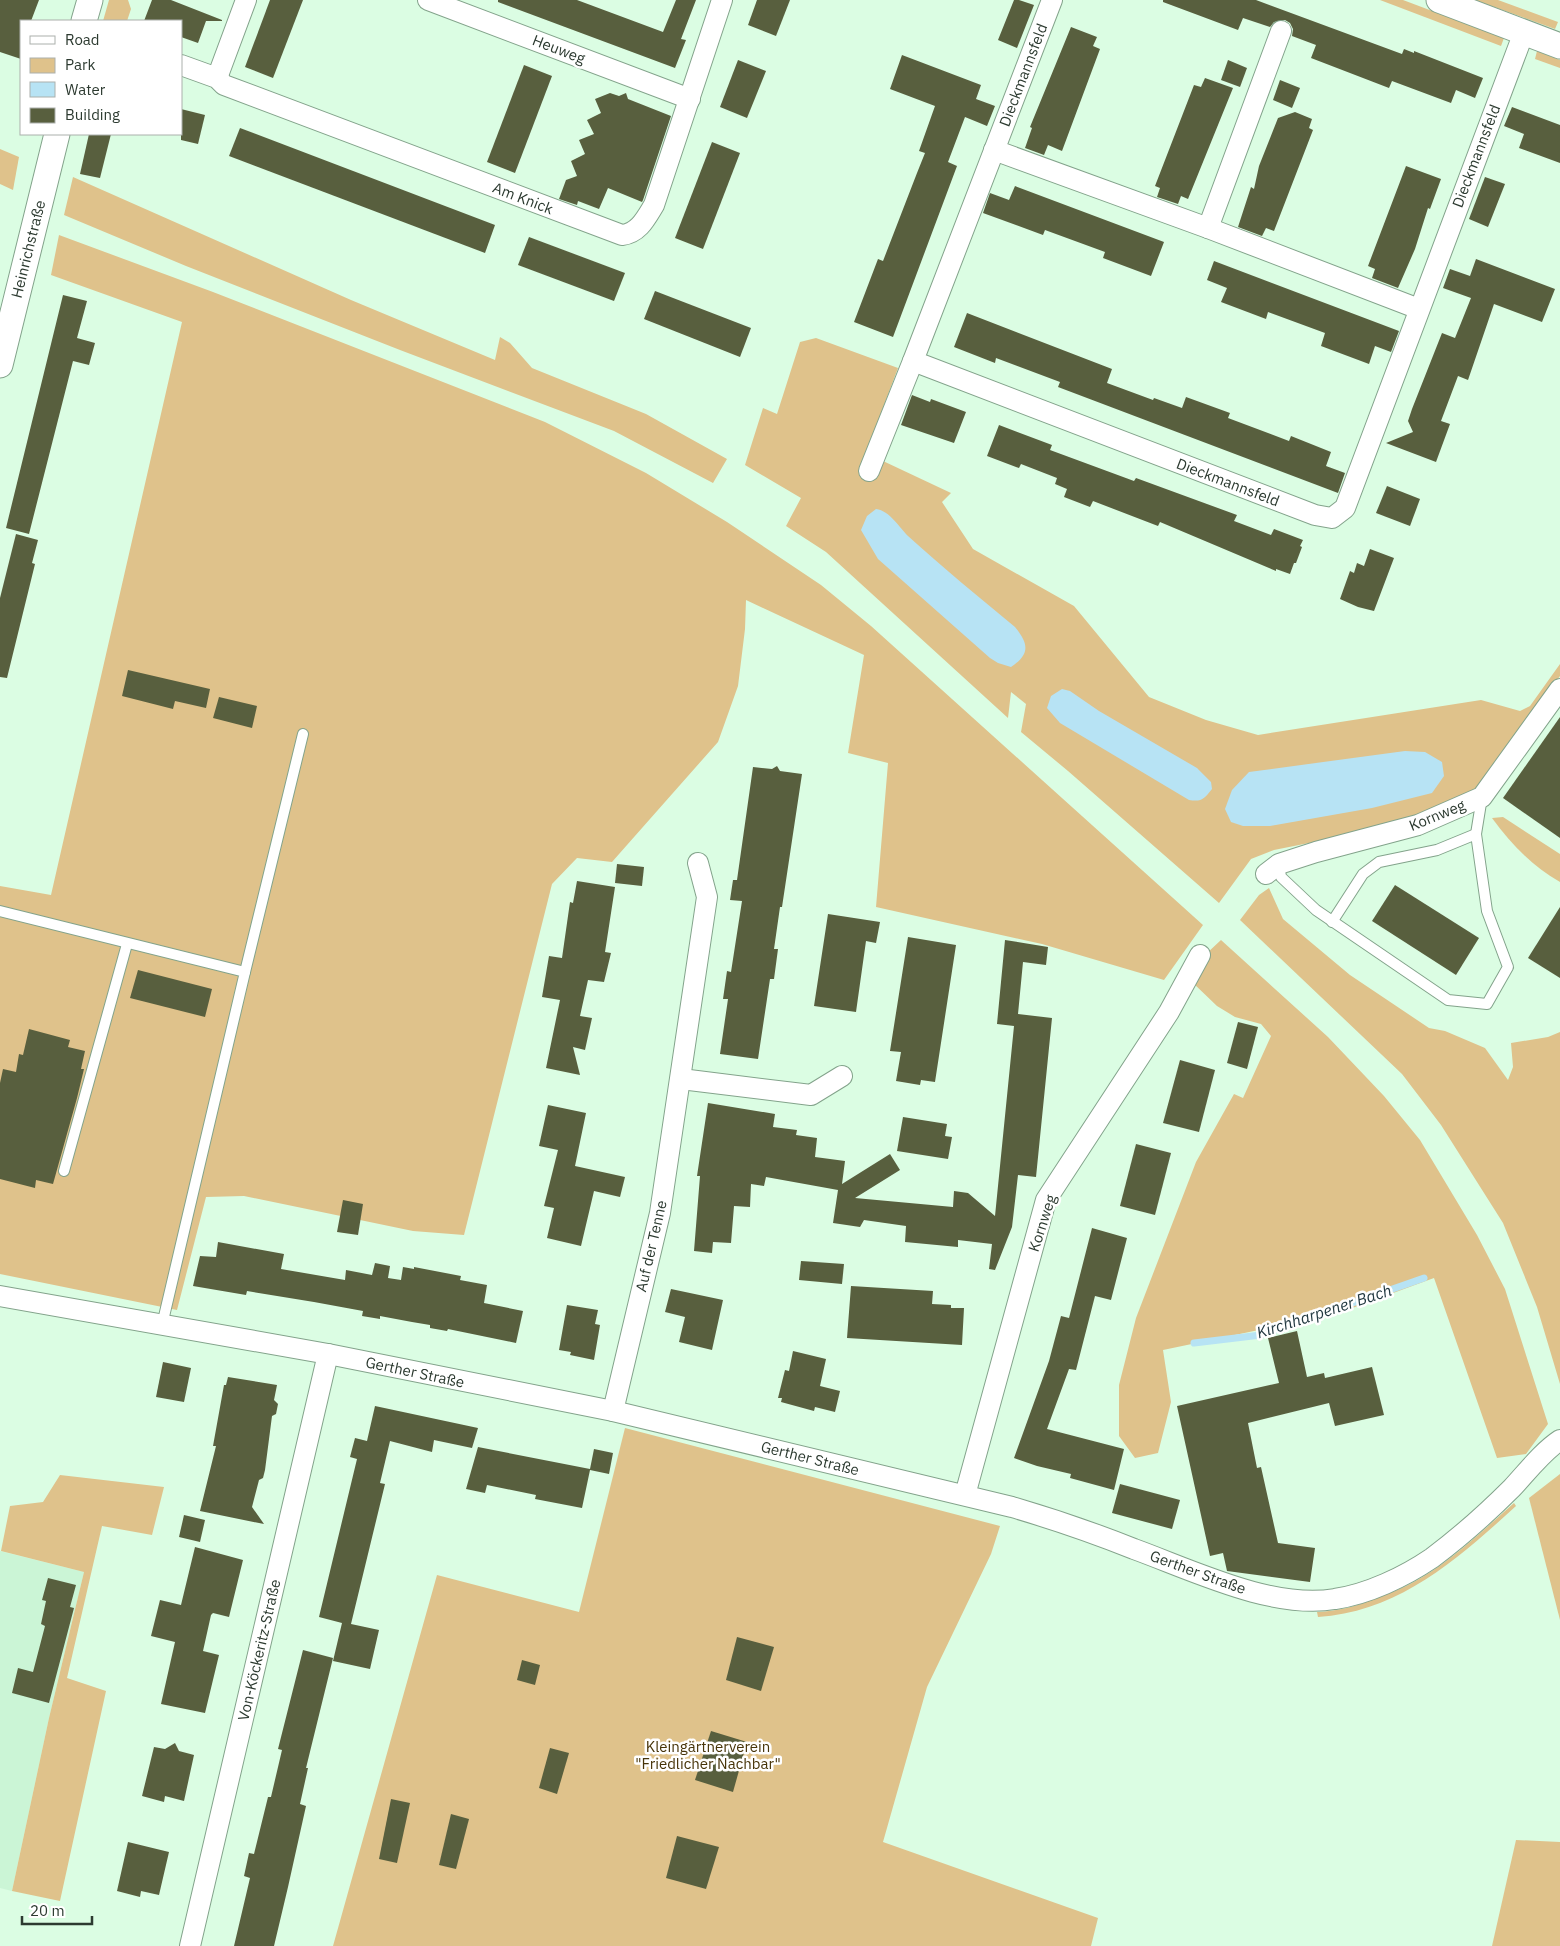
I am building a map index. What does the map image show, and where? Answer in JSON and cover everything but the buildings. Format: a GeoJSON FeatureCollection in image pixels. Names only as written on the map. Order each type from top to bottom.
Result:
{"type":"FeatureCollection","features":[{"type":"Feature","properties":{"kind":"street"},"geometry":{"type":"LineString","coordinates":[[84,20],[90,0]]}},
{"type":"Feature","properties":{"kind":"street"},"geometry":{"type":"LineString","coordinates":[[217,78],[246,0]]}},
{"type":"Feature","properties":{"kind":"street","name":"Heuweg"},"geometry":{"type":"LineString","coordinates":[[428,0],[690,99]]}},
{"type":"Feature","properties":{"kind":"street","name":"Am Knick"},"geometry":{"type":"LineString","coordinates":[[182,65],[217,78],[224,85],[622,235],[636,230],[646,220],[654,205],[722,0]]}},
{"type":"Feature","properties":{"kind":"street","name":"Dieckmannsfeld"},"geometry":{"type":"LineString","coordinates":[[869,471],[1052,0]]}},
{"type":"Feature","properties":{"kind":"street"},"geometry":{"type":"LineString","coordinates":[[1438,0],[1560,46]]}},
{"type":"Feature","properties":{"kind":"street"},"geometry":{"type":"LineString","coordinates":[[1208,228],[1281,31]]}},
{"type":"Feature","properties":{"kind":"street","name":"Dieckmannsfeld"},"geometry":{"type":"LineString","coordinates":[[913,361],[1315,515],[1332,518],[1345,508],[1524,32]]}},
{"type":"Feature","properties":{"kind":"street","name":"Heinrichstraße"},"geometry":{"type":"LineString","coordinates":[[0,365],[57,135]]}},
{"type":"Feature","properties":{"kind":"street"},"geometry":{"type":"LineString","coordinates":[[994,150],[1208,228],[1419,309]]}},
{"type":"Feature","properties":{"kind":"street","name":"Kornweg"},"geometry":{"type":"LineString","coordinates":[[1272,869],[1316,852],[1418,825],[1482,796],[1560,690]]}},
{"type":"Feature","properties":{"kind":"street","name":"Auf der Tenne"},"geometry":{"type":"LineString","coordinates":[[613,1411],[660,1213],[681,1079],[707,897],[698,863]]}},
{"type":"Feature","properties":{"kind":"street","name":"Kornweg"},"geometry":{"type":"LineString","coordinates":[[965,1495],[1046,1200],[1168,1012],[1200,955]]}},
{"type":"Feature","properties":{"kind":"street"},"geometry":{"type":"LineString","coordinates":[[681,1079],[811,1095],[842,1076]]}},
{"type":"Feature","properties":{"kind":"street","name":"Gerther Straße"},"geometry":{"type":"LineString","coordinates":[[0,1296],[328,1354],[613,1411],[965,1495],[1051,1518],[1202,1575],[1269,1596],[1310,1600],[1334,1599],[1355,1594],[1397,1578],[1430,1559],[1460,1536],[1503,1497],[1560,1440]]}},
{"type":"Feature","properties":{"kind":"street","name":"Von-Köckeritz-Straße"},"geometry":{"type":"LineString","coordinates":[[190,1946],[328,1354]]}},
{"type":"Feature","properties":{"kind":"lane"},"geometry":{"type":"LineString","coordinates":[[162,1325],[303,734]]}},
{"type":"Feature","properties":{"kind":"lane"},"geometry":{"type":"LineString","coordinates":[[1272,869],[1316,910],[1332,922],[1448,1000],[1487,1004],[1508,967],[1487,911],[1476,834],[1482,796]]}},
{"type":"Feature","properties":{"kind":"lane"},"geometry":{"type":"LineString","coordinates":[[1332,922],[1363,874],[1379,862],[1437,850],[1476,834]]}},
{"type":"Feature","properties":{"kind":"lane"},"geometry":{"type":"LineString","coordinates":[[0,911],[245,972]]}},
{"type":"Feature","properties":{"kind":"lane"},"geometry":{"type":"LineString","coordinates":[[64,1171],[127,944]]}},
{"type":"Feature","properties":{"kind":"shaded area"},"geometry":{"type":"Polygon","coordinates":[[[0,1551],[84,1572],[49,1718],[12,1891],[0,1888],[0,1551]]]}},
{"type":"Feature","properties":{"kind":"green space"},"geometry":{"type":"Polygon","coordinates":[[[109,0],[128,0],[131,9],[127,20],[103,20],[109,0]]]}},
{"type":"Feature","properties":{"kind":"green space"},"geometry":{"type":"Polygon","coordinates":[[[1380,0],[1403,0],[1504,38],[1501,46],[1380,0]]]}},
{"type":"Feature","properties":{"kind":"green space"},"geometry":{"type":"Polygon","coordinates":[[[1475,0],[1498,0],[1558,22],[1555,29],[1475,0]]]}},
{"type":"Feature","properties":{"kind":"green space"},"geometry":{"type":"Polygon","coordinates":[[[1537,51],[1560,60],[1560,68],[1535,59],[1537,51]]]}},
{"type":"Feature","properties":{"kind":"green space"},"geometry":{"type":"Polygon","coordinates":[[[0,149],[19,157],[13,190],[0,184],[0,149]]]}},
{"type":"Feature","properties":{"kind":"green space"},"geometry":{"type":"Polygon","coordinates":[[[73,177],[351,300],[495,360],[500,337],[510,343],[532,368],[646,414],[727,459],[713,483],[614,431],[186,266],[64,215],[73,177]]]}},
{"type":"Feature","properties":{"kind":"green space"},"geometry":{"type":"Polygon","coordinates":[[[59,235],[213,292],[545,422],[646,473],[727,522],[821,585],[871,626],[1203,925],[1164,980],[1042,944],[876,907],[888,763],[848,753],[864,655],[746,600],[745,629],[738,686],[718,742],[612,862],[577,858],[552,884],[464,1235],[413,1231],[244,1196],[206,1197],[177,1310],[0,1274],[0,886],[51,895],[182,322],[51,275],[59,235]]]}},
{"type":"Feature","properties":{"kind":"green space"},"geometry":{"type":"Polygon","coordinates":[[[816,338],[898,368],[866,453],[951,493],[942,502],[973,549],[1074,606],[1149,697],[1206,720],[1258,735],[1481,700],[1520,711],[1530,706],[1560,664],[1560,676],[1479,787],[1441,806],[1394,823],[1359,833],[1274,850],[1251,859],[1219,903],[1021,732],[1026,704],[1011,692],[1008,718],[826,552],[786,526],[801,498],[745,465],[763,408],[777,414],[800,342],[816,338]]]}},
{"type":"Feature","properties":{"kind":"green space"},"geometry":{"type":"Polygon","coordinates":[[[1503,817],[1560,854],[1560,882],[1540,869],[1523,854],[1492,818],[1503,817]]]}},
{"type":"Feature","properties":{"kind":"green space"},"geometry":{"type":"Polygon","coordinates":[[[1269,888],[1283,919],[1350,975],[1429,1028],[1445,1031],[1485,1048],[1508,1080],[1513,1067],[1511,1043],[1548,1037],[1560,1032],[1560,1384],[1537,1307],[1503,1223],[1441,1125],[1402,1074],[1240,920],[1259,895],[1269,888]]]}},
{"type":"Feature","properties":{"kind":"green space"},"geometry":{"type":"Polygon","coordinates":[[[1221,940],[1328,1037],[1384,1096],[1420,1140],[1477,1235],[1505,1289],[1548,1424],[1526,1454],[1497,1458],[1434,1278],[1336,1314],[1163,1350],[1171,1402],[1158,1453],[1135,1458],[1119,1436],[1119,1385],[1136,1318],[1196,1162],[1234,1094],[1243,1098],[1271,1036],[1261,1024],[1235,1017],[1217,1006],[1192,982],[1206,954],[1221,940]]]}},
{"type":"Feature","properties":{"kind":"green space","name":"Kleingärtnerverein \"Friedlicher Nachbar\""},"geometry":{"type":"Polygon","coordinates":[[[625,1428],[1000,1526],[991,1554],[927,1687],[883,1842],[1098,1918],[1091,1946],[333,1946],[437,1575],[579,1612],[625,1428]]]}},
{"type":"Feature","properties":{"kind":"green space"},"geometry":{"type":"Polygon","coordinates":[[[1560,1474],[1560,1620],[1529,1498],[1560,1474]]]}},
{"type":"Feature","properties":{"kind":"green space"},"geometry":{"type":"Polygon","coordinates":[[[60,1475],[164,1487],[152,1535],[102,1526],[67,1678],[106,1691],[60,1901],[12,1891],[49,1718],[84,1572],[1,1551],[10,1506],[43,1502],[60,1475]]]}},
{"type":"Feature","properties":{"kind":"green space"},"geometry":{"type":"Polygon","coordinates":[[[1514,1503],[1516,1506],[1472,1545],[1426,1579],[1375,1605],[1347,1613],[1318,1617],[1317,1612],[1340,1609],[1362,1603],[1399,1589],[1426,1575],[1465,1546],[1514,1503]]]}},
{"type":"Feature","properties":{"kind":"green space"},"geometry":{"type":"Polygon","coordinates":[[[1516,1840],[1560,1842],[1560,1946],[1492,1946],[1516,1840]]]}},
{"type":"Feature","properties":{"kind":"water"},"geometry":{"type":"Polygon","coordinates":[[[876,509],[890,516],[921,548],[1015,627],[1025,644],[1022,658],[1011,667],[990,658],[878,559],[861,530],[867,516],[876,509]]]}},
{"type":"Feature","properties":{"kind":"water"},"geometry":{"type":"Polygon","coordinates":[[[1062,689],[1070,691],[1099,711],[1197,768],[1211,782],[1212,789],[1202,799],[1197,801],[1189,800],[1060,723],[1047,708],[1051,696],[1062,689]]]}},
{"type":"Feature","properties":{"kind":"water"},"geometry":{"type":"Polygon","coordinates":[[[1405,751],[1425,752],[1442,762],[1444,776],[1432,793],[1372,808],[1270,826],[1243,826],[1231,822],[1225,809],[1232,790],[1249,772],[1405,751]]]}},
{"type":"Feature","properties":{"kind":"waterway","name":"Kirchharpener Bach"},"geometry":{"type":"LineString","coordinates":[[1194,1343],[1261,1335],[1424,1278]]}}]}
